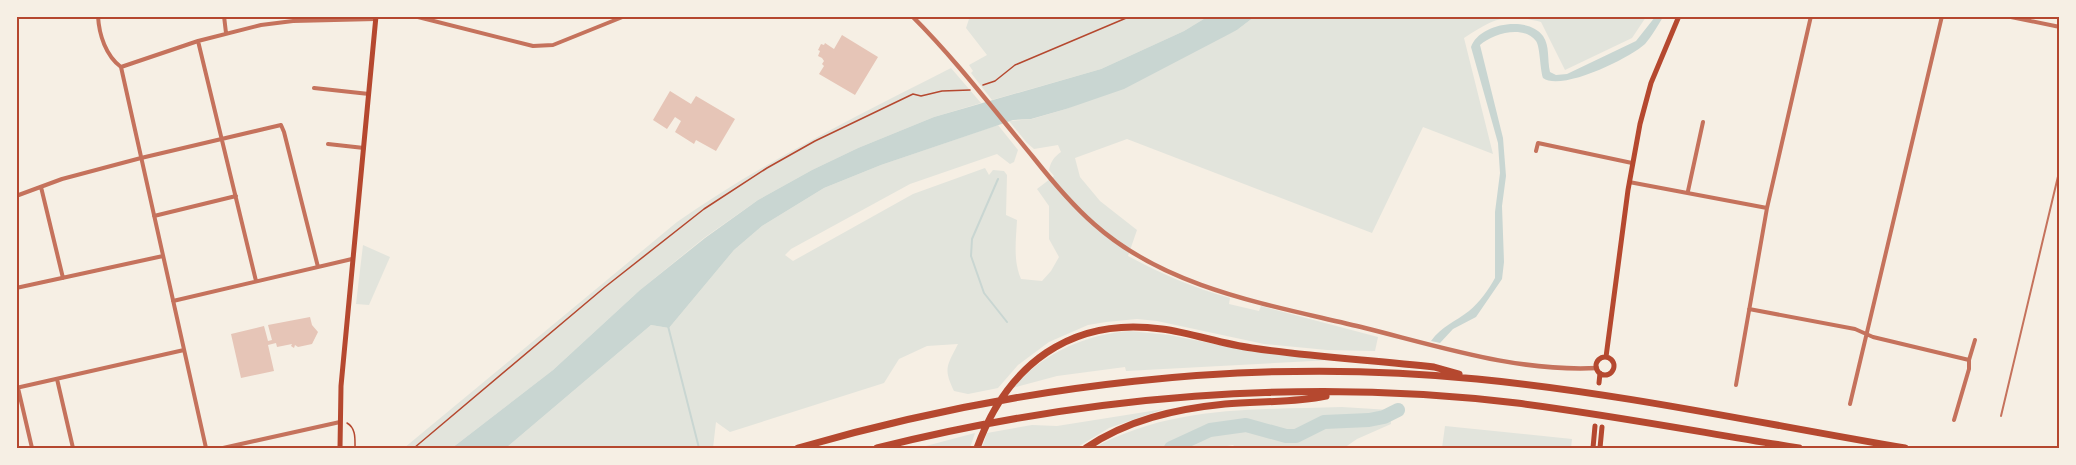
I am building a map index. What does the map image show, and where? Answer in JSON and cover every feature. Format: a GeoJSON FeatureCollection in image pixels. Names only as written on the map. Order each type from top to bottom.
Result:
{"type":"FeatureCollection","features":[{"type":"Feature","properties":{"kind":"highway"},"geometry":{"type":"LineString","coordinates":[[976,448],[993,409],[1026,368],[1056,346],[1100,330],[1128,327],[1162,329],[1252,348],[1434,367],[1474,378]]}},
{"type":"Feature","properties":{"kind":"highway"},"geometry":{"type":"LineString","coordinates":[[798,448],[935,413],[1019,398],[1130,382],[1233,374],[1306,372],[1413,374],[1474,378],[1616,398],[1905,448]]}},
{"type":"Feature","properties":{"kind":"highway"},"geometry":{"type":"LineString","coordinates":[[1086,448],[1118,429],[1167,413],[1225,404],[1301,401],[1344,392]]}},
{"type":"Feature","properties":{"kind":"highway"},"geometry":{"type":"LineString","coordinates":[[877,448],[948,431],[1078,408],[1231,394],[1344,392],[1496,401],[1586,413],[1799,448]]}},
{"type":"Feature","properties":{"kind":"main road"},"geometry":{"type":"LineString","coordinates":[[1606,357],[1629,182],[1640,123],[1651,83],[1678,16]]}},
{"type":"Feature","properties":{"kind":"main road"},"geometry":{"type":"LineString","coordinates":[[340,448],[341,386],[376,18]]}},
{"type":"Feature","properties":{"kind":"main road"},"geometry":{"type":"LineString","coordinates":[[1599,383],[1598,360],[1606,357],[1614,364],[1614,370],[1608,374],[1606,384]]}},
{"type":"Feature","properties":{"kind":"main road"},"geometry":{"type":"LineString","coordinates":[[1598,371],[1608,374]]}},
{"type":"Feature","properties":{"kind":"main road"},"geometry":{"type":"LineString","coordinates":[[1593,448],[1595,426]]}},
{"type":"Feature","properties":{"kind":"main road"},"geometry":{"type":"LineString","coordinates":[[1600,448],[1602,427]]}},
{"type":"Feature","properties":{"kind":"street"},"geometry":{"type":"LineString","coordinates":[[98,16],[105,46],[112,60],[121,68],[207,448]]}},
{"type":"Feature","properties":{"kind":"street"},"geometry":{"type":"LineString","coordinates":[[224,16],[226,33]]}},
{"type":"Feature","properties":{"kind":"street"},"geometry":{"type":"LineString","coordinates":[[414,16],[543,47],[625,16]]}},
{"type":"Feature","properties":{"kind":"street"},"geometry":{"type":"LineString","coordinates":[[912,16],[940,44],[1073,206],[1119,246],[1162,269],[1225,294],[1443,349],[1558,368],[1598,371]]}},
{"type":"Feature","properties":{"kind":"street"},"geometry":{"type":"LineString","coordinates":[[1736,385],[1767,207],[1811,16]]}},
{"type":"Feature","properties":{"kind":"street"},"geometry":{"type":"LineString","coordinates":[[1850,404],[1942,16]]}},
{"type":"Feature","properties":{"kind":"street"},"geometry":{"type":"LineString","coordinates":[[2006,16],[2060,27]]}},
{"type":"Feature","properties":{"kind":"street"},"geometry":{"type":"LineString","coordinates":[[121,68],[226,33],[272,24],[323,19],[376,18]]}},
{"type":"Feature","properties":{"kind":"street"},"geometry":{"type":"LineString","coordinates":[[198,41],[256,281]]}},
{"type":"Feature","properties":{"kind":"street"},"geometry":{"type":"LineString","coordinates":[[314,88],[369,94]]}},
{"type":"Feature","properties":{"kind":"street"},"geometry":{"type":"LineString","coordinates":[[1688,191],[1702,122]]}},
{"type":"Feature","properties":{"kind":"street"},"geometry":{"type":"LineString","coordinates":[[16,196],[62,179],[281,125],[318,267]]}},
{"type":"Feature","properties":{"kind":"street"},"geometry":{"type":"LineString","coordinates":[[1536,152],[1538,143],[1632,163]]}},
{"type":"Feature","properties":{"kind":"street"},"geometry":{"type":"LineString","coordinates":[[328,144],[364,148]]}},
{"type":"Feature","properties":{"kind":"street"},"geometry":{"type":"LineString","coordinates":[[1629,182],[1767,207]]}},
{"type":"Feature","properties":{"kind":"street"},"geometry":{"type":"LineString","coordinates":[[41,187],[63,278]]}},
{"type":"Feature","properties":{"kind":"street"},"geometry":{"type":"LineString","coordinates":[[154,216],[236,196]]}},
{"type":"Feature","properties":{"kind":"street"},"geometry":{"type":"LineString","coordinates":[[16,288],[163,256]]}},
{"type":"Feature","properties":{"kind":"street"},"geometry":{"type":"LineString","coordinates":[[173,301],[352,260]]}},
{"type":"Feature","properties":{"kind":"street"},"geometry":{"type":"LineString","coordinates":[[1749,309],[1855,329],[1866,335],[1969,360]]}},
{"type":"Feature","properties":{"kind":"street"},"geometry":{"type":"LineString","coordinates":[[1954,420],[1975,340]]}},
{"type":"Feature","properties":{"kind":"street"},"geometry":{"type":"LineString","coordinates":[[32,448],[17,388],[184,350]]}},
{"type":"Feature","properties":{"kind":"street"},"geometry":{"type":"LineString","coordinates":[[57,379],[73,448]]}},
{"type":"Feature","properties":{"kind":"street"},"geometry":{"type":"LineString","coordinates":[[224,448],[340,422]]}},
{"type":"Feature","properties":{"kind":"lane"},"geometry":{"type":"LineString","coordinates":[[2001,416],[2060,168]]}},
{"type":"Feature","properties":{"kind":"path"},"geometry":{"type":"LineString","coordinates":[[984,85],[995,81],[1015,65],[1131,16]]}},
{"type":"Feature","properties":{"kind":"path"},"geometry":{"type":"LineString","coordinates":[[414,448],[605,287],[704,209],[767,168],[815,141],[913,94],[921,96],[942,91],[974,89]]}},
{"type":"Feature","properties":{"kind":"path"},"geometry":{"type":"LineString","coordinates":[[340,422],[352,426],[355,448]]}},
{"type":"Feature","properties":{"kind":"shaded area"},"geometry":{"type":"Polygon","coordinates":[[[970,16],[1207,17],[1184,31],[1101,69],[992,100],[971,73],[973,71],[969,65],[987,55],[966,28],[970,16]]]}},
{"type":"Feature","properties":{"kind":"shaded area"},"geometry":{"type":"Polygon","coordinates":[[[1207,17],[1254,17],[1237,30],[1124,89],[1031,119],[1013,120],[881,165],[824,188],[762,226],[734,250],[669,328],[651,325],[506,448],[452,448],[553,370],[640,290],[705,238],[758,200],[858,148],[934,117],[1101,69],[1184,31],[1207,17]]]}},
{"type":"Feature","properties":{"kind":"shaded area"},"geometry":{"type":"Polygon","coordinates":[[[1254,17],[1646,17],[1632,38],[1565,70],[1541,22],[1518,18],[1500,19],[1464,38],[1493,154],[1423,127],[1372,233],[1127,139],[1075,158],[1080,177],[1100,201],[1137,230],[1128,256],[1178,280],[1230,298],[1229,304],[1259,311],[1261,306],[1378,337],[1375,351],[1327,350],[1264,344],[1157,321],[1137,319],[1106,322],[1088,325],[1049,342],[1018,365],[998,388],[968,394],[954,391],[948,377],[949,362],[958,344],[927,346],[899,359],[884,383],[730,432],[716,422],[713,448],[506,448],[651,325],[669,328],[734,250],[762,226],[824,188],[881,165],[998,125],[1018,150],[1014,162],[1010,164],[997,154],[910,184],[791,249],[785,255],[793,261],[913,194],[985,168],[989,175],[993,170],[1004,171],[1007,175],[1006,215],[1017,220],[1016,258],[1021,279],[1042,281],[1059,257],[1049,239],[1049,206],[1037,189],[1054,176],[1049,170],[1053,160],[1061,152],[1058,145],[1034,149],[1009,121],[1032,119],[1066,109],[1237,30],[1254,17]]]}},
{"type":"Feature","properties":{"kind":"shaded area"},"geometry":{"type":"Polygon","coordinates":[[[1655,17],[1663,17],[1648,41],[1637,50],[1595,72],[1564,81],[1543,78],[1536,41],[1523,33],[1500,34],[1480,45],[1503,138],[1506,176],[1502,206],[1504,262],[1502,279],[1476,317],[1453,329],[1440,343],[1431,341],[1444,328],[1473,308],[1495,278],[1495,212],[1500,173],[1498,143],[1471,47],[1476,39],[1493,27],[1527,25],[1536,29],[1545,40],[1550,72],[1556,75],[1567,74],[1636,41],[1655,17]]]}},
{"type":"Feature","properties":{"kind":"shaded area"},"geometry":{"type":"Polygon","coordinates":[[[951,68],[981,103],[934,117],[858,148],[758,200],[704,238],[640,290],[553,370],[452,448],[404,448],[677,222],[743,179],[951,68]]]}},
{"type":"Feature","properties":{"kind":"shaded area"},"geometry":{"type":"Polygon","coordinates":[[[363,245],[390,257],[369,305],[356,304],[363,245]]]}},
{"type":"Feature","properties":{"kind":"shaded area"},"geometry":{"type":"Polygon","coordinates":[[[1130,331],[1169,335],[1250,351],[1331,360],[1126,371],[1125,367],[1057,376],[1012,388],[1037,365],[1065,348],[1096,337],[1130,331]]]}},
{"type":"Feature","properties":{"kind":"shaded area"},"geometry":{"type":"Polygon","coordinates":[[[1342,407],[1390,410],[1391,424],[1357,439],[1344,448],[1236,448],[1233,445],[1216,448],[1094,448],[1124,434],[1184,417],[1246,410],[1342,407]]]}},
{"type":"Feature","properties":{"kind":"shaded area"},"geometry":{"type":"Polygon","coordinates":[[[1164,409],[1109,428],[1076,448],[982,448],[987,433],[1032,425],[1057,426],[1164,409]]]}},
{"type":"Feature","properties":{"kind":"shaded area"},"geometry":{"type":"Polygon","coordinates":[[[1445,426],[1572,439],[1571,448],[1442,448],[1445,426]]]}},
{"type":"Feature","properties":{"kind":"shaded area"},"geometry":{"type":"Polygon","coordinates":[[[975,433],[970,448],[916,448],[922,447],[975,433]]]}},
{"type":"Feature","properties":{"kind":"building"},"geometry":{"type":"Polygon","coordinates":[[[842,35],[878,57],[855,95],[819,74],[824,66],[822,64],[824,61],[818,56],[821,44],[825,43],[834,49],[842,35]]]}},
{"type":"Feature","properties":{"kind":"building"},"geometry":{"type":"Polygon","coordinates":[[[670,91],[691,104],[696,96],[735,119],[716,151],[696,140],[694,144],[675,132],[681,121],[675,117],[667,129],[653,120],[670,91]]]}},
{"type":"Feature","properties":{"kind":"building"},"geometry":{"type":"Polygon","coordinates":[[[310,317],[312,325],[318,332],[312,344],[298,347],[295,345],[294,348],[292,344],[277,347],[276,343],[268,345],[274,371],[241,378],[231,334],[264,326],[268,341],[272,340],[268,325],[310,317]]]}},
{"type":"Feature","properties":{"kind":"waterway"},"geometry":{"type":"LineString","coordinates":[[998,179],[972,239],[971,256],[984,293],[1007,322]]}},
{"type":"Feature","properties":{"kind":"waterway"},"geometry":{"type":"LineString","coordinates":[[668,326],[699,448]]}},
{"type":"Feature","properties":{"kind":"waterway"},"geometry":{"type":"LineString","coordinates":[[1171,448],[1210,430],[1246,425],[1286,436],[1296,436],[1324,422],[1369,420],[1384,417],[1398,410]]}}]}
